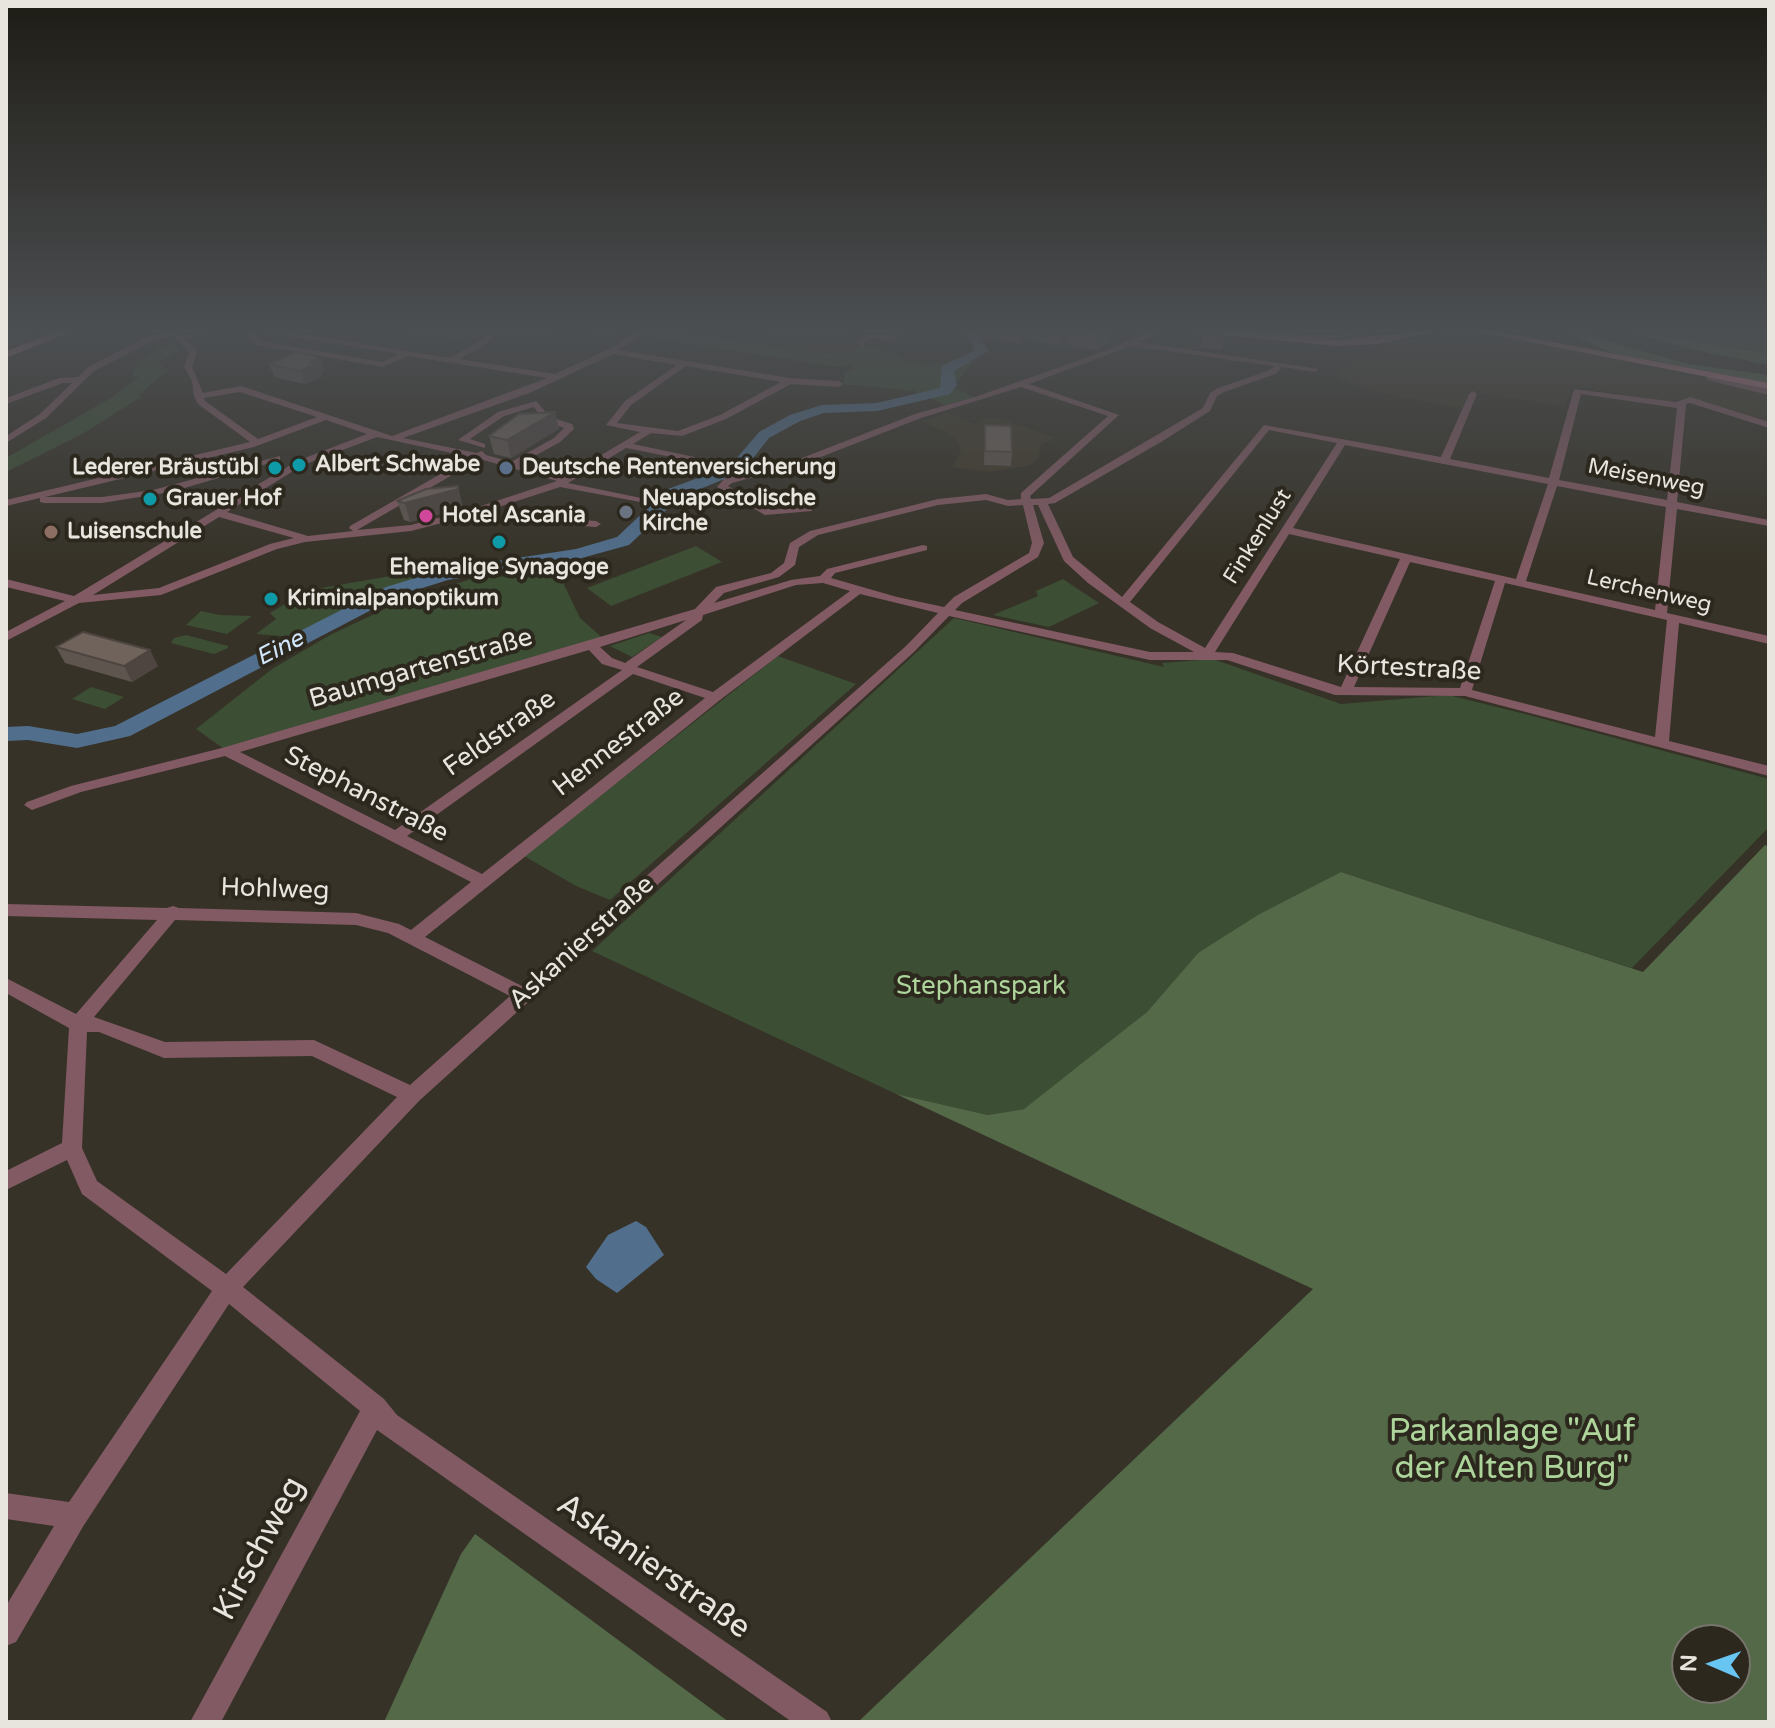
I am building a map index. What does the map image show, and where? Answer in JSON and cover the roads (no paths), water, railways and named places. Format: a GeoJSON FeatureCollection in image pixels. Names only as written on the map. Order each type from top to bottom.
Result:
{"type":"FeatureCollection","features":[{"type":"Feature","properties":{"kind":"street"},"geometry":{"type":"LineString","coordinates":[[6,440],[51,409]]}},
{"type":"Feature","properties":{"kind":"street"},"geometry":{"type":"LineString","coordinates":[[209,409],[277,458],[300,463]]}},
{"type":"Feature","properties":{"kind":"street"},"geometry":{"type":"LineString","coordinates":[[297,409],[393,439],[479,456],[560,483],[647,502]]}},
{"type":"Feature","properties":{"kind":"street"},"geometry":{"type":"LineString","coordinates":[[393,439],[474,409]]}},
{"type":"Feature","properties":{"kind":"street"},"geometry":{"type":"LineString","coordinates":[[342,535],[479,456],[490,448],[463,440],[481,426],[517,409]]}},
{"type":"Feature","properties":{"kind":"street"},"geometry":{"type":"LineString","coordinates":[[539,409],[547,419]]}},
{"type":"Feature","properties":{"kind":"street"},"geometry":{"type":"LineString","coordinates":[[624,409],[611,425],[679,434],[739,409]]}},
{"type":"Feature","properties":{"kind":"street"},"geometry":{"type":"LineString","coordinates":[[808,509],[769,513],[722,487],[728,481],[805,460],[942,409]]}},
{"type":"Feature","properties":{"kind":"street"},"geometry":{"type":"LineString","coordinates":[[1032,501],[1114,415],[1095,409]]}},
{"type":"Feature","properties":{"kind":"street"},"geometry":{"type":"LineString","coordinates":[[704,610],[720,590],[775,575],[789,565],[794,545],[814,533],[938,502],[986,497],[1032,501],[1158,440],[1207,409]]}},
{"type":"Feature","properties":{"kind":"street"},"geometry":{"type":"LineString","coordinates":[[1445,460],[1467,409]]}},
{"type":"Feature","properties":{"kind":"street"},"geometry":{"type":"LineString","coordinates":[[1520,583],[1572,409]]}},
{"type":"Feature","properties":{"kind":"street"},"geometry":{"type":"LineString","coordinates":[[1662,743],[1673,504],[1682,409]]}},
{"type":"Feature","properties":{"kind":"street"},"geometry":{"type":"LineString","coordinates":[[1718,409],[1769,425]]}},
{"type":"Feature","properties":{"kind":"street"},"geometry":{"type":"LineString","coordinates":[[6,503],[254,444],[323,418]]}},
{"type":"Feature","properties":{"kind":"street"},"geometry":{"type":"LineString","coordinates":[[444,418],[504,429]]}},
{"type":"Feature","properties":{"kind":"street"},"geometry":{"type":"LineString","coordinates":[[512,465],[557,440],[569,429],[569,426],[547,419],[519,427]]}},
{"type":"Feature","properties":{"kind":"street","name":"Meisenweg"},"geometry":{"type":"LineString","coordinates":[[1123,603],[1267,427],[1769,523]]}},
{"type":"Feature","properties":{"kind":"street"},"geometry":{"type":"LineString","coordinates":[[513,514],[521,512],[560,483],[648,431]]}},
{"type":"Feature","properties":{"kind":"street"},"geometry":{"type":"LineString","coordinates":[[6,637],[76,600],[300,463],[375,434]]}},
{"type":"Feature","properties":{"kind":"street","name":"Finkenlust"},"geometry":{"type":"LineString","coordinates":[[1207,654],[1343,441]]}},
{"type":"Feature","properties":{"kind":"street"},"geometry":{"type":"LineString","coordinates":[[625,445],[729,467]]}},
{"type":"Feature","properties":{"kind":"street"},"geometry":{"type":"LineString","coordinates":[[39,495],[43,500],[88,501],[161,492],[277,458]]}},
{"type":"Feature","properties":{"kind":"street"},"geometry":{"type":"LineString","coordinates":[[6,583],[76,600],[161,591],[274,546],[400,529],[481,510],[560,483]]}},
{"type":"Feature","properties":{"kind":"street"},"geometry":{"type":"LineString","coordinates":[[161,492],[235,502]]}},
{"type":"Feature","properties":{"kind":"street"},"geometry":{"type":"LineString","coordinates":[[1032,501],[1068,559],[1123,603],[1207,654]]}},
{"type":"Feature","properties":{"kind":"street"},"geometry":{"type":"LineString","coordinates":[[950,612],[958,600],[1038,550],[1032,501]]}},
{"type":"Feature","properties":{"kind":"street"},"geometry":{"type":"LineString","coordinates":[[481,510],[536,520],[596,524]]}},
{"type":"Feature","properties":{"kind":"street"},"geometry":{"type":"LineString","coordinates":[[217,513],[308,539]]}},
{"type":"Feature","properties":{"kind":"street","name":"Lerchenweg"},"geometry":{"type":"LineString","coordinates":[[1286,530],[1769,640]]}},
{"type":"Feature","properties":{"kind":"street"},"geometry":{"type":"LineString","coordinates":[[823,579],[831,571],[923,548]]}},
{"type":"Feature","properties":{"kind":"street"},"geometry":{"type":"LineString","coordinates":[[1345,692],[1407,557]]}},
{"type":"Feature","properties":{"kind":"street","name":"Baumgartenstraße"},"geometry":{"type":"LineString","coordinates":[[32,805],[91,784],[227,751],[592,645],[795,582],[823,579]]}},
{"type":"Feature","properties":{"kind":"street","name":"Körtestraße"},"geometry":{"type":"LineString","coordinates":[[823,579],[950,612],[1150,656],[1228,656],[1345,692],[1465,692],[1769,771]]}},
{"type":"Feature","properties":{"kind":"street"},"geometry":{"type":"LineString","coordinates":[[1465,692],[1501,579]]}},
{"type":"Feature","properties":{"kind":"street","name":"Hennestraße"},"geometry":{"type":"LineString","coordinates":[[413,937],[715,697],[858,590]]}},
{"type":"Feature","properties":{"kind":"street","name":"Feldstraße"},"geometry":{"type":"LineString","coordinates":[[395,837],[630,668],[704,610]]}},
{"type":"Feature","properties":{"kind":"street","name":"Askanierstraße"},"geometry":{"type":"LineString","coordinates":[[6,1632],[75,1516],[227,1288],[412,1095],[950,612]]}},
{"type":"Feature","properties":{"kind":"street"},"geometry":{"type":"LineString","coordinates":[[592,645],[607,661],[715,697]]}},
{"type":"Feature","properties":{"kind":"street","name":"Stephanstraße"},"geometry":{"type":"LineString","coordinates":[[227,751],[483,881]]}},
{"type":"Feature","properties":{"kind":"street","name":"Hohlweg"},"geometry":{"type":"LineString","coordinates":[[6,910],[173,912],[377,922],[413,937],[524,995]]}},
{"type":"Feature","properties":{"kind":"street"},"geometry":{"type":"LineString","coordinates":[[173,912],[78,1024],[72,1148],[89,1187],[227,1288]]}},
{"type":"Feature","properties":{"kind":"street"},"geometry":{"type":"LineString","coordinates":[[6,985],[78,1024],[100,1025],[164,1050],[314,1048],[412,1095]]}},
{"type":"Feature","properties":{"kind":"street"},"geometry":{"type":"LineString","coordinates":[[6,1181],[72,1148]]}},
{"type":"Feature","properties":{"kind":"street","name":"Askanierstraße"},"geometry":{"type":"LineString","coordinates":[[227,1288],[375,1408],[388,1424],[817,1722]]}},
{"type":"Feature","properties":{"kind":"street","name":"Kirschweg"},"geometry":{"type":"LineString","coordinates":[[205,1722],[375,1408]]}},
{"type":"Feature","properties":{"kind":"street"},"geometry":{"type":"LineString","coordinates":[[6,1506],[75,1516]]}},
{"type":"Feature","properties":{"kind":"water"},"geometry":{"type":"Polygon","coordinates":[[[636,1221],[646,1227],[664,1255],[617,1293],[596,1279],[586,1267],[608,1235],[636,1221]]]}},
{"type":"Feature","properties":{"kind":"waterway","name":"Eine"},"geometry":{"type":"LineString","coordinates":[[6,734],[28,733],[77,741],[122,731],[393,591],[445,575],[578,554],[623,541],[674,493],[736,469],[764,435],[795,418],[832,409]]}},
{"type":"Feature","properties":{"kind":"place","name":"Albert Schwabe"},"geometry":{"type":"Point","coordinates":[299,465]}},
{"type":"Feature","properties":{"kind":"place","name":"Lederer Bräustübl"},"geometry":{"type":"Point","coordinates":[275,468]}},
{"type":"Feature","properties":{"kind":"place","name":"Deutsche Rentenversicherung"},"geometry":{"type":"Point","coordinates":[506,468]}},
{"type":"Feature","properties":{"kind":"place","name":"Grauer Hof"},"geometry":{"type":"Point","coordinates":[150,499]}},
{"type":"Feature","properties":{"kind":"place","name":"Neuapostolische Kirche"},"geometry":{"type":"Point","coordinates":[626,512]}},
{"type":"Feature","properties":{"kind":"place","name":"Hotel Ascania"},"geometry":{"type":"Point","coordinates":[426,516]}},
{"type":"Feature","properties":{"kind":"place","name":"Luisenschule"},"geometry":{"type":"Point","coordinates":[51,532]}},
{"type":"Feature","properties":{"kind":"place","name":"Ehemalige Synagoge"},"geometry":{"type":"Point","coordinates":[499,542]}},
{"type":"Feature","properties":{"kind":"place","name":"Kriminalpanoptikum"},"geometry":{"type":"Point","coordinates":[271,599]}},
{"type":"Feature","properties":{"kind":"park label","name":"Stephanspark"},"geometry":{"type":"Point","coordinates":[981,987]}},
{"type":"Feature","properties":{"kind":"park label","name":"Parkanlage \"Auf der Alten Burg\""},"geometry":{"type":"Point","coordinates":[1512,1452]}}]}
